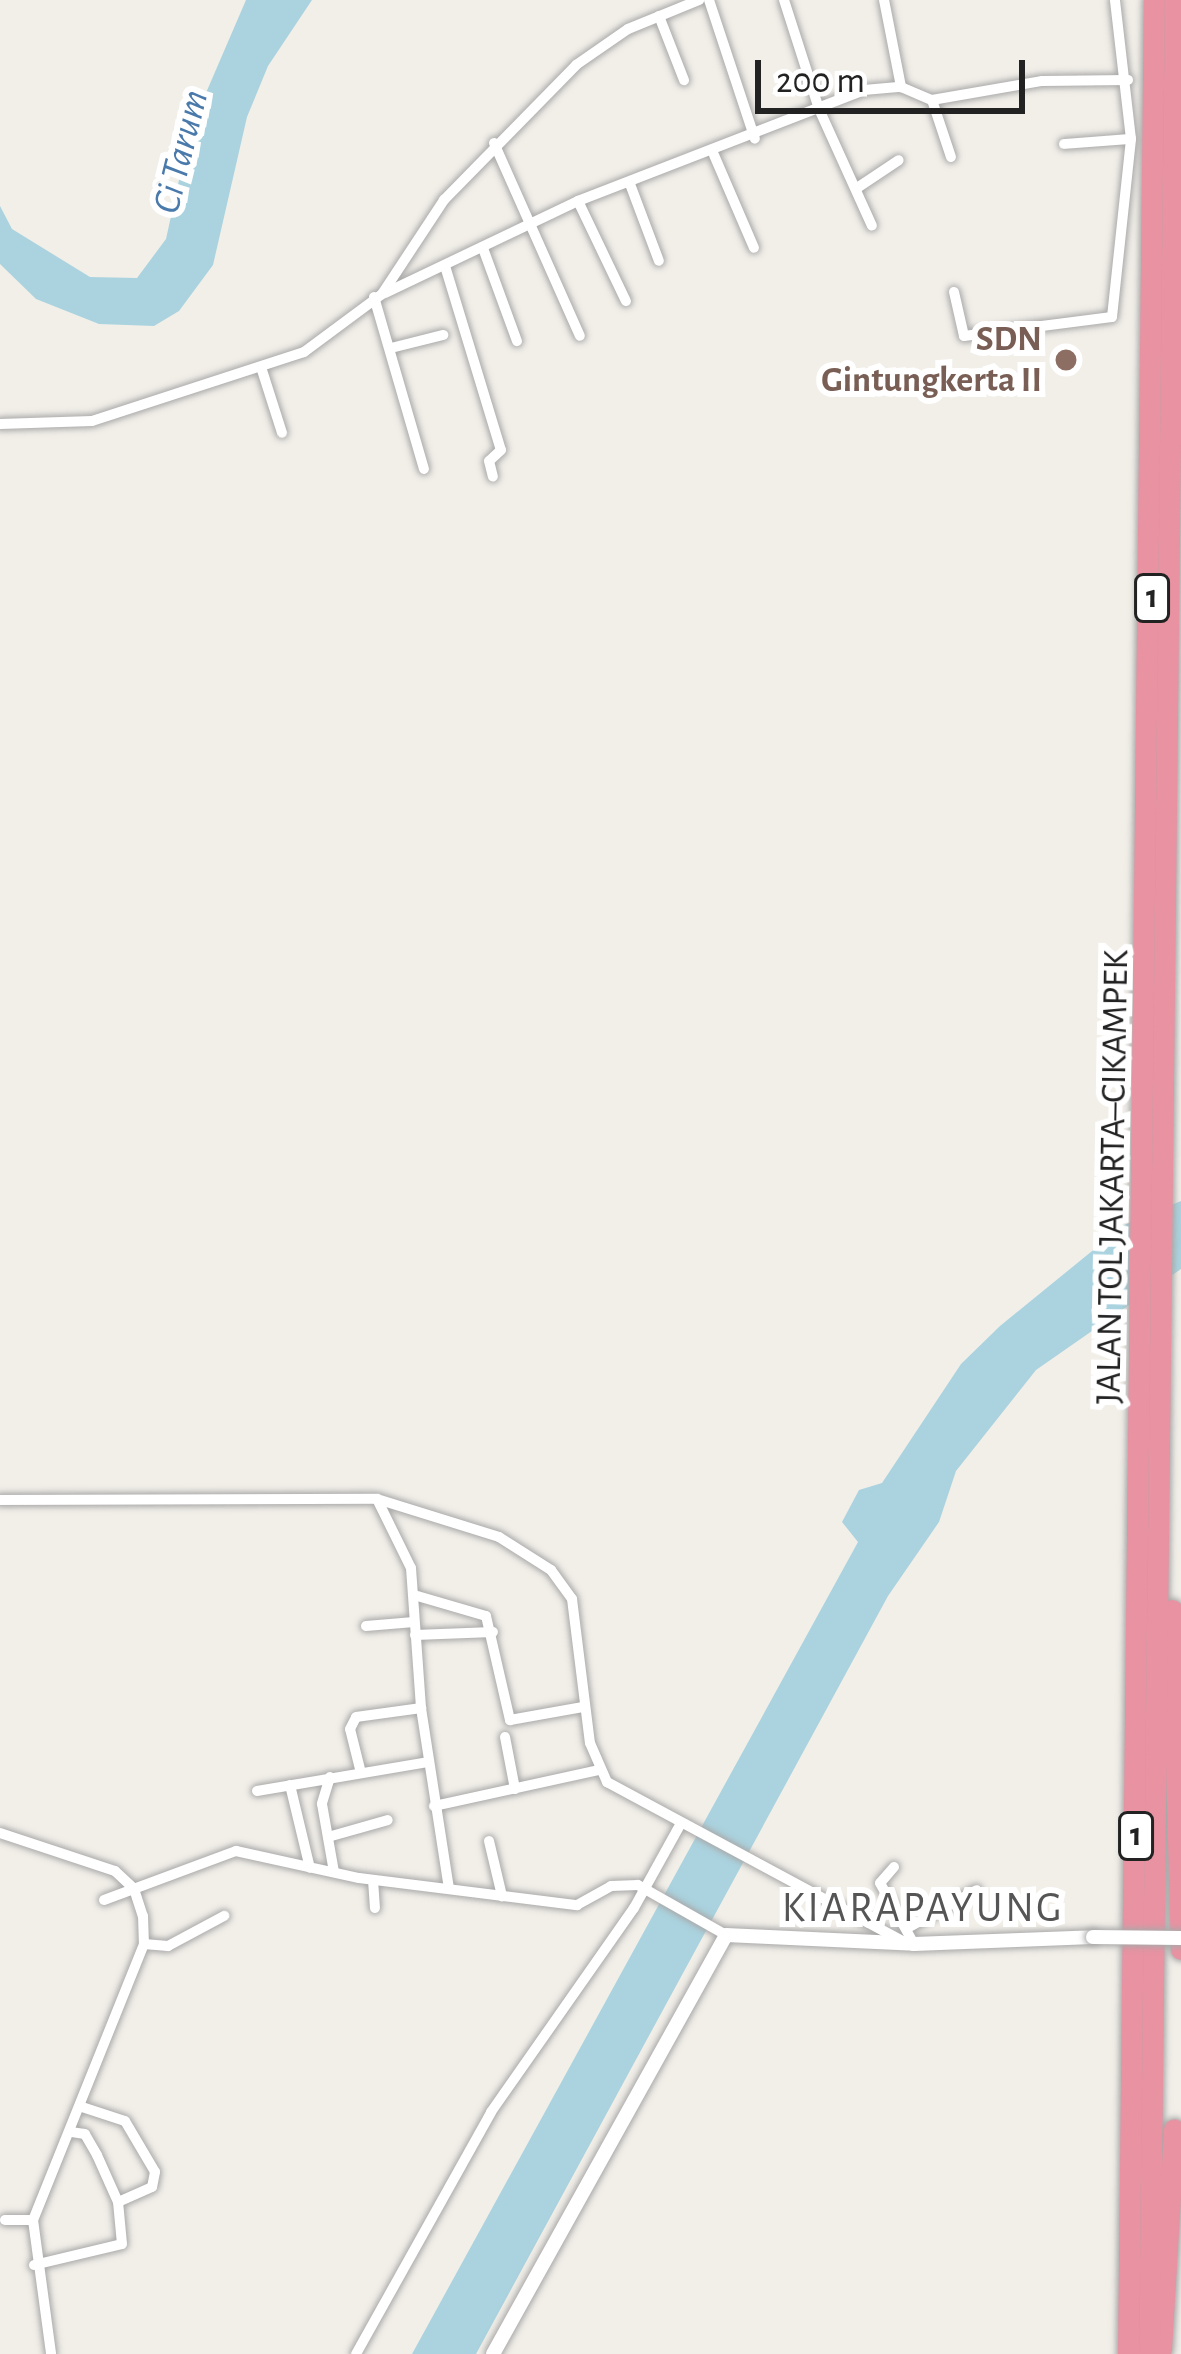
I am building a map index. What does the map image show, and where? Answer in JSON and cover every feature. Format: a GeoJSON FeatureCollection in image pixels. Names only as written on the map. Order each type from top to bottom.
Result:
{"type":"FeatureCollection","features":[{"type":"Feature","properties":{"kind":"highway","name":"JALAN TOL JAKARTA–CIKAMPEK"},"geometry":{"type":"LineString","coordinates":[[1149,2354],[1165,1306],[1156,1191],[1154,0]]}},
{"type":"Feature","properties":{"kind":"highway","name":"JALAN TOL JAKARTA–CIKAMPEK"},"geometry":{"type":"LineString","coordinates":[[1128,2354],[1145,1318],[1156,1191],[1174,0]]}},
{"type":"Feature","properties":{"kind":"highway"},"geometry":{"type":"LineString","coordinates":[[1162,1460],[1181,1949]]}},
{"type":"Feature","properties":{"kind":"highway"},"geometry":{"type":"LineString","coordinates":[[1161,2354],[1174,2128]]}},
{"type":"Feature","properties":{"kind":"street"},"geometry":{"type":"LineString","coordinates":[[378,296],[494,143],[575,65],[658,16],[699,0]]}},
{"type":"Feature","properties":{"kind":"street"},"geometry":{"type":"LineString","coordinates":[[709,0],[755,139]]}},
{"type":"Feature","properties":{"kind":"street"},"geometry":{"type":"LineString","coordinates":[[784,0],[819,109],[872,226]]}},
{"type":"Feature","properties":{"kind":"street"},"geometry":{"type":"LineString","coordinates":[[884,0],[901,87]]}},
{"type":"Feature","properties":{"kind":"street"},"geometry":{"type":"LineString","coordinates":[[954,292],[964,336],[1112,317],[1131,139],[1128,80],[1115,0]]}},
{"type":"Feature","properties":{"kind":"street"},"geometry":{"type":"LineString","coordinates":[[658,16],[684,80]]}},
{"type":"Feature","properties":{"kind":"street"},"geometry":{"type":"LineString","coordinates":[[0,424],[92,421],[304,352],[378,296],[484,251],[578,201],[714,155],[864,90],[901,87],[932,100],[1029,82],[1128,80]]}},
{"type":"Feature","properties":{"kind":"street"},"geometry":{"type":"LineString","coordinates":[[932,100],[951,157]]}},
{"type":"Feature","properties":{"kind":"street"},"geometry":{"type":"LineString","coordinates":[[1064,144],[1131,139]]}},
{"type":"Feature","properties":{"kind":"street"},"geometry":{"type":"LineString","coordinates":[[494,143],[580,336]]}},
{"type":"Feature","properties":{"kind":"street"},"geometry":{"type":"LineString","coordinates":[[714,155],[754,248]]}},
{"type":"Feature","properties":{"kind":"street"},"geometry":{"type":"LineString","coordinates":[[856,188],[899,160]]}},
{"type":"Feature","properties":{"kind":"street"},"geometry":{"type":"LineString","coordinates":[[630,184],[659,261]]}},
{"type":"Feature","properties":{"kind":"street"},"geometry":{"type":"LineString","coordinates":[[578,201],[626,301]]}},
{"type":"Feature","properties":{"kind":"street"},"geometry":{"type":"LineString","coordinates":[[484,251],[517,341]]}},
{"type":"Feature","properties":{"kind":"street"},"geometry":{"type":"LineString","coordinates":[[445,266],[501,450],[489,461],[493,477]]}},
{"type":"Feature","properties":{"kind":"street"},"geometry":{"type":"LineString","coordinates":[[378,296],[424,470]]}},
{"type":"Feature","properties":{"kind":"street"},"geometry":{"type":"LineString","coordinates":[[391,348],[419,336],[443,335]]}},
{"type":"Feature","properties":{"kind":"street"},"geometry":{"type":"LineString","coordinates":[[261,367],[282,433]]}},
{"type":"Feature","properties":{"kind":"street"},"geometry":{"type":"LineString","coordinates":[[0,1500],[377,1499],[455,1519],[551,1570],[576,1612],[584,1707],[599,1770],[613,1786],[756,1867],[909,1938]]}},
{"type":"Feature","properties":{"kind":"street"},"geometry":{"type":"LineString","coordinates":[[377,1499],[411,1568],[428,1762],[449,1888]]}},
{"type":"Feature","properties":{"kind":"street"},"geometry":{"type":"LineString","coordinates":[[413,1595],[467,1605],[486,1616],[510,1720],[584,1707]]}},
{"type":"Feature","properties":{"kind":"street"},"geometry":{"type":"LineString","coordinates":[[366,1626],[493,1632]]}},
{"type":"Feature","properties":{"kind":"street"},"geometry":{"type":"LineString","coordinates":[[361,1773],[350,1729],[356,1717],[422,1708]]}},
{"type":"Feature","properties":{"kind":"street"},"geometry":{"type":"LineString","coordinates":[[505,1737],[515,1789]]}},
{"type":"Feature","properties":{"kind":"street"},"geometry":{"type":"LineString","coordinates":[[257,1791],[428,1762]]}},
{"type":"Feature","properties":{"kind":"street"},"geometry":{"type":"LineString","coordinates":[[434,1806],[599,1770]]}},
{"type":"Feature","properties":{"kind":"street"},"geometry":{"type":"LineString","coordinates":[[330,1777],[322,1804],[334,1872]]}},
{"type":"Feature","properties":{"kind":"street"},"geometry":{"type":"LineString","coordinates":[[290,1784],[310,1868]]}},
{"type":"Feature","properties":{"kind":"street"},"geometry":{"type":"LineString","coordinates":[[328,1837],[388,1820]]}},
{"type":"Feature","properties":{"kind":"street"},"geometry":{"type":"LineString","coordinates":[[356,2354],[514,2074],[686,1829]]}},
{"type":"Feature","properties":{"kind":"street"},"geometry":{"type":"LineString","coordinates":[[0,1833],[103,1864],[134,1888],[144,1944],[33,2219],[34,2265],[51,2354]]}},
{"type":"Feature","properties":{"kind":"street"},"geometry":{"type":"LineString","coordinates":[[489,1841],[502,1896]]}},
{"type":"Feature","properties":{"kind":"street"},"geometry":{"type":"LineString","coordinates":[[104,1900],[226,1852],[373,1880],[577,1905],[611,1886],[645,1888],[726,1935],[1181,1938]]}},
{"type":"Feature","properties":{"kind":"street"},"geometry":{"type":"LineString","coordinates":[[894,1867],[880,1883],[909,1938]]}},
{"type":"Feature","properties":{"kind":"street"},"geometry":{"type":"LineString","coordinates":[[373,1880],[374,1908]]}},
{"type":"Feature","properties":{"kind":"street"},"geometry":{"type":"LineString","coordinates":[[909,1938],[927,1910],[977,1890]]}},
{"type":"Feature","properties":{"kind":"street"},"geometry":{"type":"LineString","coordinates":[[144,1944],[168,1946],[224,1916]]}},
{"type":"Feature","properties":{"kind":"street"},"geometry":{"type":"LineString","coordinates":[[494,2354],[726,1935]]}},
{"type":"Feature","properties":{"kind":"street"},"geometry":{"type":"LineString","coordinates":[[82,2107],[125,2120],[155,2172],[152,2187],[118,2202]]}},
{"type":"Feature","properties":{"kind":"street"},"geometry":{"type":"LineString","coordinates":[[34,2265],[118,2250],[118,2202],[88,2138],[70,2132]]}},
{"type":"Feature","properties":{"kind":"street"},"geometry":{"type":"LineString","coordinates":[[5,2220],[33,2219]]}},
{"type":"Feature","properties":{"kind":"water"},"geometry":{"type":"Polygon","coordinates":[[[246,0],[312,0],[268,66],[247,117],[213,265],[179,311],[154,326],[99,324],[36,299],[0,264],[0,206],[12,229],[90,277],[137,278],[166,239],[190,130],[246,0]]]}},
{"type":"Feature","properties":{"kind":"water"},"geometry":{"type":"Polygon","coordinates":[[[1181,1201],[1181,1269],[1036,1370],[956,1471],[939,1522],[888,1596],[476,2354],[412,2354],[858,1542],[842,1522],[859,1490],[882,1483],[961,1364],[1000,1326],[1124,1225],[1181,1201]]]}},
{"type":"Feature","properties":{"kind":"place","name":"SDN Gintungkerta II"},"geometry":{"type":"Point","coordinates":[1066,360]}},
{"type":"Feature","properties":{"kind":"district","name":"KIARAPAYUNG"},"geometry":{"type":"Point","coordinates":[923,1908]}},
{"type":"Feature","properties":{"kind":"water label","name":"Ci Tarum"},"geometry":{"type":"Point","coordinates":[182,152]}}]}
